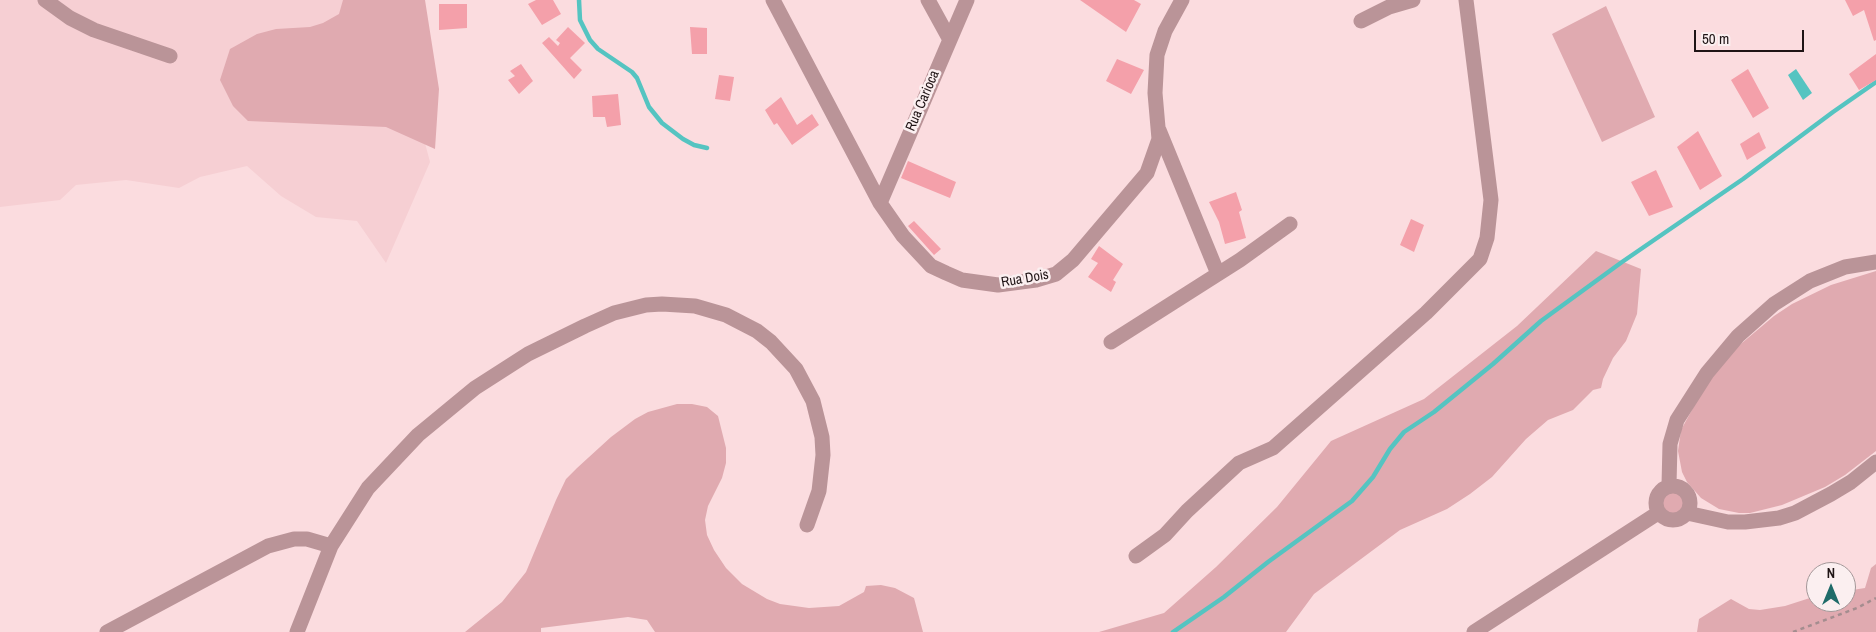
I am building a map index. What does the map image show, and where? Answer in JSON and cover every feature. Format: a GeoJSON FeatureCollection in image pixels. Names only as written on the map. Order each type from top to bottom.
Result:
{"type":"FeatureCollection","features":[{"type":"Feature","properties":{"kind":"street"},"geometry":{"type":"LineString","coordinates":[[45,0],[70,18],[94,30],[170,56]]}},
{"type":"Feature","properties":{"kind":"street","name":"Rua Dois"},"geometry":{"type":"LineString","coordinates":[[773,0],[880,203],[903,236],[931,266],[962,280],[998,285],[1036,280],[1056,274],[1073,260],[1147,172],[1159,140],[1155,93],[1158,55],[1165,31],[1182,0]]}},
{"type":"Feature","properties":{"kind":"street"},"geometry":{"type":"LineString","coordinates":[[928,0],[950,40]]}},
{"type":"Feature","properties":{"kind":"street","name":"Rua Carioca"},"geometry":{"type":"LineString","coordinates":[[880,203],[967,0]]}},
{"type":"Feature","properties":{"kind":"street"},"geometry":{"type":"LineString","coordinates":[[1361,21],[1389,7],[1413,0]]}},
{"type":"Feature","properties":{"kind":"street"},"geometry":{"type":"LineString","coordinates":[[1136,556],[1164,535],[1239,463],[1273,448],[1426,313],[1480,259],[1487,238],[1491,200],[1466,0]]}},
{"type":"Feature","properties":{"kind":"street"},"geometry":{"type":"LineString","coordinates":[[1158,126],[1218,274]]}},
{"type":"Feature","properties":{"kind":"street"},"geometry":{"type":"LineString","coordinates":[[1111,342],[1218,274],[1290,224]]}},
{"type":"Feature","properties":{"kind":"street"},"geometry":{"type":"LineString","coordinates":[[1669,485],[1670,444],[1677,420],[1707,373],[1738,336],[1774,304],[1810,281],[1845,268],[1876,262]]}},
{"type":"Feature","properties":{"kind":"street"},"geometry":{"type":"LineString","coordinates":[[297,632],[331,546],[368,488],[418,435],[474,388],[528,354],[585,326],[630,308],[662,304],[703,307],[741,321],[771,342],[796,369],[813,401],[822,436],[823,455],[819,491],[807,525]]}},
{"type":"Feature","properties":{"kind":"street"},"geometry":{"type":"LineString","coordinates":[[1687,512],[1728,522],[1779,518],[1831,494],[1851,482],[1876,462]]}},
{"type":"Feature","properties":{"kind":"street"},"geometry":{"type":"LineString","coordinates":[[1669,485],[1683,488],[1690,499],[1690,506],[1687,512],[1683,517],[1676,520],[1669,520],[1658,512],[1655,499],[1663,488],[1669,485]]}},
{"type":"Feature","properties":{"kind":"street"},"geometry":{"type":"LineString","coordinates":[[1474,632],[1658,512]]}},
{"type":"Feature","properties":{"kind":"street"},"geometry":{"type":"LineString","coordinates":[[107,632],[268,546],[294,539],[307,539],[331,546]]}},
{"type":"Feature","properties":{"kind":"path"},"geometry":{"type":"LineString","coordinates":[[1793,632],[1857,608],[1876,598]]}},
{"type":"Feature","properties":{"kind":"shaded area"},"geometry":{"type":"Polygon","coordinates":[[[0,0],[387,0],[430,162],[386,263],[357,221],[316,217],[281,196],[247,166],[200,177],[179,188],[126,180],[76,185],[60,200],[0,207],[0,0]]]}},
{"type":"Feature","properties":{"kind":"shaded area"},"geometry":{"type":"Polygon","coordinates":[[[343,0],[425,0],[439,89],[435,149],[386,127],[248,121],[233,106],[220,80],[230,49],[257,34],[276,29],[310,27],[323,23],[339,14],[343,0]]]}},
{"type":"Feature","properties":{"kind":"shaded area"},"geometry":{"type":"Polygon","coordinates":[[[1606,6],[1655,117],[1602,142],[1552,34],[1606,6]]]}},
{"type":"Feature","properties":{"kind":"shaded area"},"geometry":{"type":"Polygon","coordinates":[[[1596,251],[1641,269],[1637,314],[1626,341],[1613,358],[1601,388],[1593,390],[1573,410],[1548,420],[1526,439],[1492,477],[1470,494],[1447,509],[1400,530],[1314,594],[1286,632],[1099,632],[1164,613],[1216,567],[1277,507],[1331,441],[1424,399],[1517,326],[1596,251]]]}},
{"type":"Feature","properties":{"kind":"shaded area"},"geometry":{"type":"Polygon","coordinates":[[[1876,271],[1876,451],[1845,475],[1825,487],[1782,505],[1750,513],[1739,513],[1719,509],[1701,498],[1687,482],[1682,472],[1678,451],[1681,430],[1705,386],[1736,348],[1774,316],[1792,304],[1831,285],[1876,271]]]}},
{"type":"Feature","properties":{"kind":"shaded area"},"geometry":{"type":"Polygon","coordinates":[[[677,404],[707,407],[718,416],[726,448],[726,463],[722,478],[708,506],[705,520],[707,535],[726,568],[742,584],[767,599],[780,604],[809,608],[839,606],[864,592],[866,586],[881,585],[895,588],[914,598],[923,632],[655,632],[647,620],[628,617],[541,628],[541,632],[465,632],[502,602],[526,572],[566,479],[611,437],[635,419],[648,412],[677,404]]]}},
{"type":"Feature","properties":{"kind":"shaded area"},"geometry":{"type":"Polygon","coordinates":[[[1673,491],[1678,492],[1684,498],[1684,508],[1678,514],[1673,515],[1668,514],[1662,508],[1661,503],[1662,498],[1668,492],[1673,491]]]}},
{"type":"Feature","properties":{"kind":"shaded area"},"geometry":{"type":"Polygon","coordinates":[[[1876,564],[1876,632],[1697,632],[1699,619],[1731,599],[1749,609],[1760,610],[1785,606],[1806,599],[1806,612],[1856,612],[1856,589],[1865,588],[1871,568],[1876,564]]]}},
{"type":"Feature","properties":{"kind":"water"},"geometry":{"type":"Polygon","coordinates":[[[1796,69],[1812,93],[1803,100],[1788,75],[1796,69]]]}},
{"type":"Feature","properties":{"kind":"building"},"geometry":{"type":"Polygon","coordinates":[[[536,0],[553,0],[561,14],[542,25],[528,4],[536,0]]]}},
{"type":"Feature","properties":{"kind":"building"},"geometry":{"type":"Polygon","coordinates":[[[1080,0],[1134,0],[1141,4],[1126,32],[1080,0]]]}},
{"type":"Feature","properties":{"kind":"building"},"geometry":{"type":"Polygon","coordinates":[[[1845,0],[1876,0],[1876,40],[1874,41],[1864,10],[1853,16],[1845,0]]]}},
{"type":"Feature","properties":{"kind":"building"},"geometry":{"type":"Polygon","coordinates":[[[439,4],[467,4],[467,28],[439,30],[439,4]]]}},
{"type":"Feature","properties":{"kind":"building"},"geometry":{"type":"Polygon","coordinates":[[[568,27],[585,43],[570,58],[582,70],[574,79],[542,43],[549,37],[558,46],[560,43],[556,40],[568,27]]]}},
{"type":"Feature","properties":{"kind":"building"},"geometry":{"type":"Polygon","coordinates":[[[690,27],[707,28],[707,54],[692,54],[690,27]]]}},
{"type":"Feature","properties":{"kind":"building"},"geometry":{"type":"Polygon","coordinates":[[[1876,54],[1876,80],[1859,90],[1849,74],[1876,54]]]}},
{"type":"Feature","properties":{"kind":"building"},"geometry":{"type":"Polygon","coordinates":[[[1117,59],[1144,70],[1131,94],[1106,81],[1117,59]]]}},
{"type":"Feature","properties":{"kind":"building"},"geometry":{"type":"Polygon","coordinates":[[[521,64],[533,81],[519,94],[508,80],[515,76],[510,71],[521,64]]]}},
{"type":"Feature","properties":{"kind":"building"},"geometry":{"type":"Polygon","coordinates":[[[1748,69],[1769,108],[1753,118],[1731,80],[1748,69]]]}},
{"type":"Feature","properties":{"kind":"building"},"geometry":{"type":"Polygon","coordinates":[[[719,75],[734,77],[730,101],[715,99],[719,75]]]}},
{"type":"Feature","properties":{"kind":"building"},"geometry":{"type":"Polygon","coordinates":[[[618,94],[621,125],[607,127],[605,117],[593,117],[592,96],[618,94]]]}},
{"type":"Feature","properties":{"kind":"building"},"geometry":{"type":"Polygon","coordinates":[[[781,97],[797,125],[812,114],[819,125],[792,145],[777,123],[774,125],[765,110],[781,97]]]}},
{"type":"Feature","properties":{"kind":"building"},"geometry":{"type":"Polygon","coordinates":[[[1698,131],[1722,176],[1700,190],[1677,147],[1698,131]]]}},
{"type":"Feature","properties":{"kind":"building"},"geometry":{"type":"Polygon","coordinates":[[[1759,132],[1766,148],[1747,160],[1740,144],[1759,132]]]}},
{"type":"Feature","properties":{"kind":"building"},"geometry":{"type":"Polygon","coordinates":[[[908,161],[956,182],[950,198],[901,178],[908,161]]]}},
{"type":"Feature","properties":{"kind":"building"},"geometry":{"type":"Polygon","coordinates":[[[1656,170],[1673,207],[1649,216],[1631,182],[1656,170]]]}},
{"type":"Feature","properties":{"kind":"building"},"geometry":{"type":"Polygon","coordinates":[[[1236,192],[1242,210],[1239,212],[1246,238],[1225,244],[1219,222],[1209,202],[1236,192]]]}},
{"type":"Feature","properties":{"kind":"building"},"geometry":{"type":"Polygon","coordinates":[[[1411,219],[1424,225],[1414,252],[1400,245],[1411,219]]]}},
{"type":"Feature","properties":{"kind":"building"},"geometry":{"type":"Polygon","coordinates":[[[914,221],[941,249],[934,255],[908,226],[914,221]]]}},
{"type":"Feature","properties":{"kind":"building"},"geometry":{"type":"Polygon","coordinates":[[[1099,246],[1123,264],[1113,280],[1116,282],[1111,292],[1088,277],[1098,263],[1091,259],[1099,246]]]}},
{"type":"Feature","properties":{"kind":"waterway"},"geometry":{"type":"LineString","coordinates":[[579,0],[580,20],[590,40],[598,49],[632,72],[637,78],[649,107],[662,123],[683,139],[694,145],[707,148]]}},
{"type":"Feature","properties":{"kind":"waterway"},"geometry":{"type":"LineString","coordinates":[[1173,632],[1224,597],[1268,562],[1352,501],[1373,477],[1390,449],[1404,432],[1434,412],[1493,364],[1541,321],[1622,262],[1743,179],[1876,82]]}}]}
